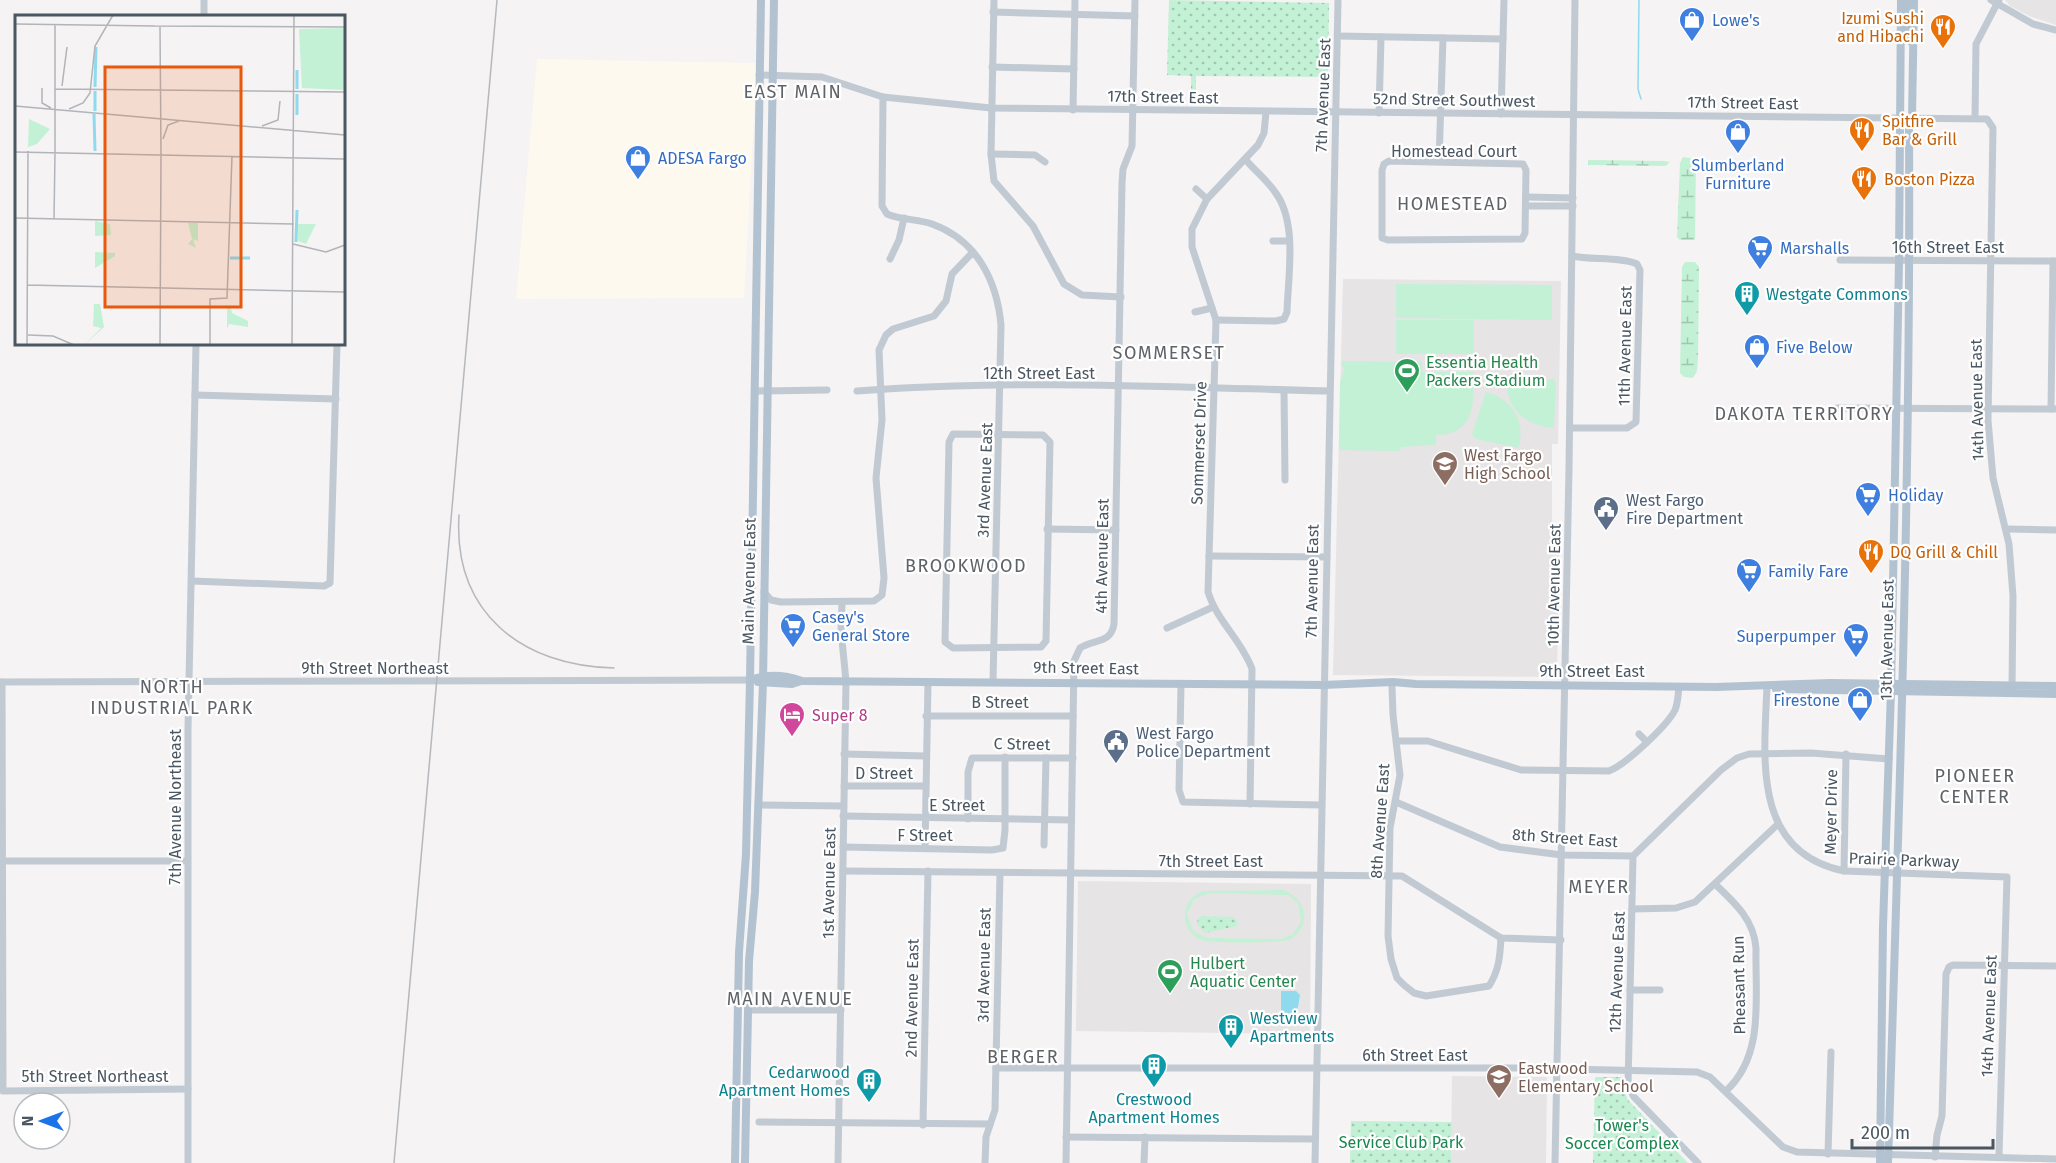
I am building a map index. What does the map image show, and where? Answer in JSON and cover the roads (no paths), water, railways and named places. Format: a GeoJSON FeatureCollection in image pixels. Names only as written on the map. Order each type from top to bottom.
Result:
{"type":"FeatureCollection","features":[{"type":"Feature","properties":{"kind":"main road","name":"Main Avenue East"},"geometry":{"type":"LineString","coordinates":[[735,1163],[739,952],[746,854],[750,681],[761,0]]}},
{"type":"Feature","properties":{"kind":"main road","name":"Main Avenue East"},"geometry":{"type":"LineString","coordinates":[[745,1163],[748,1010],[763,680],[774,0]]}},
{"type":"Feature","properties":{"kind":"main road"},"geometry":{"type":"LineString","coordinates":[[1913,48],[1915,0]]}},
{"type":"Feature","properties":{"kind":"main road"},"geometry":{"type":"LineString","coordinates":[[1902,1],[1907,31],[1913,48]]}},
{"type":"Feature","properties":{"kind":"main road","name":"13th Avenue East"},"geometry":{"type":"LineString","coordinates":[[1884,1159],[1886,873],[1902,1]]}},
{"type":"Feature","properties":{"kind":"main road","name":"13th Avenue East"},"geometry":{"type":"LineString","coordinates":[[1884,1159],[1902,688],[1910,260],[1909,128],[1912,118],[1913,48]]}},
{"type":"Feature","properties":{"kind":"main road","name":"9th Street East"},"geometry":{"type":"LineString","coordinates":[[750,681],[763,680],[792,684],[802,681],[1074,681],[1323,685],[1393,682],[1565,686],[1767,686],[1777,689],[1891,687],[2012,689],[2056,686]]}},
{"type":"Feature","properties":{"kind":"main road","name":"9th Street East"},"geometry":{"type":"LineString","coordinates":[[1369,684],[1412,687],[1416,684]]}},
{"type":"Feature","properties":{"kind":"main road","name":"9th Street East"},"geometry":{"type":"LineString","coordinates":[[2012,689],[2056,694]]}},
{"type":"Feature","properties":{"kind":"main road"},"geometry":{"type":"LineString","coordinates":[[748,751],[752,765],[752,800],[758,805]]}},
{"type":"Feature","properties":{"kind":"main road"},"geometry":{"type":"LineString","coordinates":[[739,952],[742,965],[743,1001],[748,1010]]}},
{"type":"Feature","properties":{"kind":"street"},"geometry":{"type":"LineString","coordinates":[[994,0],[991,171],[999,189],[1033,226],[1064,284],[1082,295],[1121,297]]}},
{"type":"Feature","properties":{"kind":"street"},"geometry":{"type":"LineString","coordinates":[[1073,110],[1075,0]]}},
{"type":"Feature","properties":{"kind":"street","name":"4th Avenue East"},"geometry":{"type":"LineString","coordinates":[[1066,1163],[1074,661],[1080,648],[1106,639],[1113,631],[1122,183],[1123,169],[1132,146],[1135,0]]}},
{"type":"Feature","properties":{"kind":"street","name":"7th Avenue East"},"geometry":{"type":"LineString","coordinates":[[1315,1163],[1328,391],[1338,0]]}},
{"type":"Feature","properties":{"kind":"street"},"geometry":{"type":"LineString","coordinates":[[1501,114],[1504,0]]}},
{"type":"Feature","properties":{"kind":"street","name":"10th Avenue East"},"geometry":{"type":"LineString","coordinates":[[1555,1163],[1570,428],[1575,0]]}},
{"type":"Feature","properties":{"kind":"street"},"geometry":{"type":"LineString","coordinates":[[1975,118],[1976,45],[1996,1],[2033,24],[2056,30]]}},
{"type":"Feature","properties":{"kind":"street"},"geometry":{"type":"LineString","coordinates":[[993,12],[1134,16]]}},
{"type":"Feature","properties":{"kind":"street"},"geometry":{"type":"LineString","coordinates":[[1338,36],[1503,39]]}},
{"type":"Feature","properties":{"kind":"street"},"geometry":{"type":"LineString","coordinates":[[1379,113],[1381,37]]}},
{"type":"Feature","properties":{"kind":"street"},"geometry":{"type":"LineString","coordinates":[[1439,161],[1443,38]]}},
{"type":"Feature","properties":{"kind":"street"},"geometry":{"type":"LineString","coordinates":[[992,67],[1074,69]]}},
{"type":"Feature","properties":{"kind":"street","name":"17th Street East"},"geometry":{"type":"LineString","coordinates":[[759,75],[822,77],[883,97],[991,108],[1335,112]]}},
{"type":"Feature","properties":{"kind":"street"},"geometry":{"type":"LineString","coordinates":[[883,97],[882,206],[887,214],[904,218],[899,240],[890,259]]}},
{"type":"Feature","properties":{"kind":"street","name":"Sommerset Drive"},"geometry":{"type":"LineString","coordinates":[[1250,804],[1252,669],[1247,656],[1213,607],[1208,592],[1216,320],[1192,247],[1192,229],[1206,199],[1246,160],[1264,133],[1266,112]]}},
{"type":"Feature","properties":{"kind":"street","name":"52nd Street Southwest"},"geometry":{"type":"LineString","coordinates":[[1335,112],[1574,114]]}},
{"type":"Feature","properties":{"kind":"street","name":"17th Street East"},"geometry":{"type":"LineString","coordinates":[[1574,114],[1975,118]]}},
{"type":"Feature","properties":{"kind":"street","name":"14th Avenue East"},"geometry":{"type":"LineString","coordinates":[[1975,118],[1987,118],[1992,122],[1988,408],[1993,478],[2007,529],[2013,588],[2012,689]]}},
{"type":"Feature","properties":{"kind":"street"},"geometry":{"type":"LineString","coordinates":[[991,154],[1035,155],[1045,162]]}},
{"type":"Feature","properties":{"kind":"street"},"geometry":{"type":"LineString","coordinates":[[1216,320],[1276,321],[1284,319],[1287,312],[1288,241],[1283,206],[1275,192],[1246,160]]}},
{"type":"Feature","properties":{"kind":"street","name":"Homestead Court"},"geometry":{"type":"LineString","coordinates":[[1389,161],[1523,164],[1526,170],[1526,197],[1525,233],[1522,239],[1515,241],[1388,240],[1382,238],[1380,220],[1383,164],[1389,161]]}},
{"type":"Feature","properties":{"kind":"street"},"geometry":{"type":"LineString","coordinates":[[1196,189],[1206,199]]}},
{"type":"Feature","properties":{"kind":"street"},"geometry":{"type":"LineString","coordinates":[[1526,197],[1573,202]]}},
{"type":"Feature","properties":{"kind":"street"},"geometry":{"type":"LineString","coordinates":[[1526,206],[1573,202]]}},
{"type":"Feature","properties":{"kind":"street","name":"3rd Avenue East"},"geometry":{"type":"LineString","coordinates":[[904,218],[932,224],[949,232],[973,252],[988,272],[999,305],[1000,386],[993,682]]}},
{"type":"Feature","properties":{"kind":"street"},"geometry":{"type":"LineString","coordinates":[[1273,241],[1288,241]]}},
{"type":"Feature","properties":{"kind":"street"},"geometry":{"type":"LineString","coordinates":[[764,592],[774,601],[843,603],[879,599],[884,586],[876,478],[882,431],[877,358],[886,335],[898,326],[921,322],[934,316],[946,301],[952,274],[973,252]]}},
{"type":"Feature","properties":{"kind":"street","name":"11th Avenue East"},"geometry":{"type":"LineString","coordinates":[[1570,428],[1627,428],[1634,426],[1637,417],[1638,266],[1630,261],[1592,260],[1572,256]]}},
{"type":"Feature","properties":{"kind":"street","name":"16th Street East"},"geometry":{"type":"LineString","coordinates":[[1840,260],[2055,261]]}},
{"type":"Feature","properties":{"kind":"street"},"geometry":{"type":"LineString","coordinates":[[1838,408],[2053,409],[2055,261]]}},
{"type":"Feature","properties":{"kind":"street"},"geometry":{"type":"LineString","coordinates":[[1195,312],[1212,308]]}},
{"type":"Feature","properties":{"kind":"street","name":"7th Avenue Northeast"},"geometry":{"type":"LineString","coordinates":[[188,1163],[187,861],[195,345]]}},
{"type":"Feature","properties":{"kind":"street"},"geometry":{"type":"LineString","coordinates":[[192,581],[324,586],[330,583],[337,345]]}},
{"type":"Feature","properties":{"kind":"street","name":"12th Street East"},"geometry":{"type":"LineString","coordinates":[[857,391],[895,386],[1119,386],[1328,391]]}},
{"type":"Feature","properties":{"kind":"street"},"geometry":{"type":"LineString","coordinates":[[755,391],[827,390]]}},
{"type":"Feature","properties":{"kind":"street"},"geometry":{"type":"LineString","coordinates":[[1284,390],[1285,480]]}},
{"type":"Feature","properties":{"kind":"street"},"geometry":{"type":"LineString","coordinates":[[195,395],[336,399]]}},
{"type":"Feature","properties":{"kind":"street"},"geometry":{"type":"LineString","coordinates":[[953,434],[999,434],[1043,435],[1047,437],[1050,447],[1044,645],[1041,647],[953,648],[945,642],[944,630],[950,436],[953,434]]}},
{"type":"Feature","properties":{"kind":"street"},"geometry":{"type":"LineString","coordinates":[[1047,529],[1116,530]]}},
{"type":"Feature","properties":{"kind":"street"},"geometry":{"type":"LineString","coordinates":[[2007,529],[2056,530]]}},
{"type":"Feature","properties":{"kind":"street"},"geometry":{"type":"LineString","coordinates":[[1209,556],[1327,557]]}},
{"type":"Feature","properties":{"kind":"street","name":"1st Avenue East"},"geometry":{"type":"LineString","coordinates":[[838,1163],[846,681],[841,630],[843,603]]}},
{"type":"Feature","properties":{"kind":"street"},"geometry":{"type":"LineString","coordinates":[[1167,628],[1213,607]]}},
{"type":"Feature","properties":{"kind":"street","name":"9th Street Northeast"},"geometry":{"type":"LineString","coordinates":[[1,682],[750,681]]}},
{"type":"Feature","properties":{"kind":"street"},"geometry":{"type":"LineString","coordinates":[[1,682],[1,861],[187,861]]}},
{"type":"Feature","properties":{"kind":"street"},"geometry":{"type":"LineString","coordinates":[[925,848],[924,786],[928,682]]}},
{"type":"Feature","properties":{"kind":"street"},"geometry":{"type":"LineString","coordinates":[[1181,684],[1179,790],[1183,802],[1321,805]]}},
{"type":"Feature","properties":{"kind":"street","name":"Prairie Parkway"},"geometry":{"type":"LineString","coordinates":[[1767,686],[1768,798],[1777,825],[1807,857],[1826,867],[1844,871],[2007,876]]}},
{"type":"Feature","properties":{"kind":"street","name":"8th Avenue East"},"geometry":{"type":"LineString","coordinates":[[1392,687],[1400,775],[1390,828],[1388,936],[1391,959],[1397,978],[1408,988],[1426,996],[1466,992],[1489,986],[1496,975],[1500,960],[1501,938]]}},
{"type":"Feature","properties":{"kind":"street"},"geometry":{"type":"LineString","coordinates":[[1397,741],[1428,741],[1521,770],[1601,772],[1615,768],[1646,741],[1675,709],[1679,687]]}},
{"type":"Feature","properties":{"kind":"street","name":"B Street"},"geometry":{"type":"LineString","coordinates":[[926,716],[1073,716]]}},
{"type":"Feature","properties":{"kind":"street"},"geometry":{"type":"LineString","coordinates":[[1639,735],[1646,741]]}},
{"type":"Feature","properties":{"kind":"street"},"geometry":{"type":"LineString","coordinates":[[844,754],[926,756]]}},
{"type":"Feature","properties":{"kind":"street"},"geometry":{"type":"LineString","coordinates":[[1633,856],[1725,767],[1749,754],[1846,754],[1868,759],[1889,759]]}},
{"type":"Feature","properties":{"kind":"street","name":"Meyer Drive"},"geometry":{"type":"LineString","coordinates":[[1844,871],[1846,754]]}},
{"type":"Feature","properties":{"kind":"street"},"geometry":{"type":"LineString","coordinates":[[1005,757],[1005,818]]}},
{"type":"Feature","properties":{"kind":"street","name":"C Street"},"geometry":{"type":"LineString","coordinates":[[968,819],[968,772],[971,759],[1005,757],[1073,759]]}},
{"type":"Feature","properties":{"kind":"street"},"geometry":{"type":"LineString","coordinates":[[1044,845],[1046,758]]}},
{"type":"Feature","properties":{"kind":"street","name":"D Street"},"geometry":{"type":"LineString","coordinates":[[844,786],[924,786]]}},
{"type":"Feature","properties":{"kind":"street","name":"8th Street East"},"geometry":{"type":"LineString","coordinates":[[1396,802],[1500,847],[1562,855],[1633,856]]}},
{"type":"Feature","properties":{"kind":"street"},"geometry":{"type":"LineString","coordinates":[[758,805],[843,806]]}},
{"type":"Feature","properties":{"kind":"street","name":"E Street"},"geometry":{"type":"LineString","coordinates":[[843,816],[1071,820]]}},
{"type":"Feature","properties":{"kind":"street","name":"F Street"},"geometry":{"type":"LineString","coordinates":[[843,847],[992,850],[1003,848],[1005,844],[1005,818]]}},
{"type":"Feature","properties":{"kind":"street"},"geometry":{"type":"LineString","coordinates":[[1632,909],[1668,909],[1689,906],[1777,825]]}},
{"type":"Feature","properties":{"kind":"street","name":"12th Avenue East"},"geometry":{"type":"LineString","coordinates":[[1633,856],[1628,1086],[1634,1097],[1698,1163]]}},
{"type":"Feature","properties":{"kind":"street","name":"5th Street Northeast"},"geometry":{"type":"LineString","coordinates":[[1,861],[3,1091],[188,1089]]}},
{"type":"Feature","properties":{"kind":"street","name":"7th Street East"},"geometry":{"type":"LineString","coordinates":[[843,871],[1389,875],[1410,878],[1501,938]]}},
{"type":"Feature","properties":{"kind":"street","name":"2nd Avenue East"},"geometry":{"type":"LineString","coordinates":[[923,1125],[928,871]]}},
{"type":"Feature","properties":{"kind":"street","name":"3rd Avenue East"},"geometry":{"type":"LineString","coordinates":[[985,1163],[986,1137],[995,1110],[1000,873]]}},
{"type":"Feature","properties":{"kind":"street","name":"14th Avenue East"},"geometry":{"type":"LineString","coordinates":[[1999,1156],[2007,876]]}},
{"type":"Feature","properties":{"kind":"street","name":"Pheasant Run"},"geometry":{"type":"LineString","coordinates":[[1715,884],[1746,917],[1755,939],[1754,1036],[1751,1054],[1742,1073],[1726,1091]]}},
{"type":"Feature","properties":{"kind":"street"},"geometry":{"type":"LineString","coordinates":[[1501,938],[1561,940]]}},
{"type":"Feature","properties":{"kind":"street"},"geometry":{"type":"LineString","coordinates":[[1935,1156],[1942,1116],[1946,974],[1949,967],[1953,964],[2056,966]]}},
{"type":"Feature","properties":{"kind":"street"},"geometry":{"type":"LineString","coordinates":[[1630,990],[1660,990]]}},
{"type":"Feature","properties":{"kind":"street"},"geometry":{"type":"LineString","coordinates":[[748,1010],[841,1010]]}},
{"type":"Feature","properties":{"kind":"street"},"geometry":{"type":"LineString","coordinates":[[1828,1154],[1831,1052]]}},
{"type":"Feature","properties":{"kind":"street","name":"6th Street East"},"geometry":{"type":"LineString","coordinates":[[996,1068],[1317,1067],[1697,1072],[1710,1077],[1726,1091],[1783,1148],[1797,1152],[1884,1159],[1935,1156],[2056,1159]]}},
{"type":"Feature","properties":{"kind":"street"},"geometry":{"type":"LineString","coordinates":[[759,1122],[990,1124]]}},
{"type":"Feature","properties":{"kind":"street"},"geometry":{"type":"LineString","coordinates":[[1066,1137],[1315,1139]]}},
{"type":"Feature","properties":{"kind":"street"},"geometry":{"type":"LineString","coordinates":[[1144,1163],[1145,1137]]}},
{"type":"Feature","properties":{"kind":"water"},"geometry":{"type":"Polygon","coordinates":[[[1281,991],[1296,991],[1300,995],[1298,1007],[1291,1017],[1281,1015],[1281,991]]]}},
{"type":"Feature","properties":{"kind":"waterway"},"geometry":{"type":"LineString","coordinates":[[1639,0],[1638,89],[1641,99]]}},
{"type":"Feature","properties":{"kind":"railway"},"geometry":{"type":"LineString","coordinates":[[394,1163],[497,0]]}},
{"type":"Feature","properties":{"kind":"railway"},"geometry":{"type":"LineString","coordinates":[[459,515],[460,550],[468,580],[481,606],[500,628],[523,645],[550,657],[581,665],[614,668]]}},
{"type":"Feature","properties":{"kind":"place","name":"Lowe's"},"geometry":{"type":"Point","coordinates":[1692,43]}},
{"type":"Feature","properties":{"kind":"place","name":"Izumi Sushi and Hibachi"},"geometry":{"type":"Point","coordinates":[1943,50]}},
{"type":"Feature","properties":{"kind":"place","name":"Spitfire Bar & Grill"},"geometry":{"type":"Point","coordinates":[1862,153]}},
{"type":"Feature","properties":{"kind":"place","name":"Slumberland Furniture"},"geometry":{"type":"Point","coordinates":[1738,155]}},
{"type":"Feature","properties":{"kind":"place","name":"ADESA Fargo"},"geometry":{"type":"Point","coordinates":[638,181]}},
{"type":"Feature","properties":{"kind":"place","name":"Boston Pizza"},"geometry":{"type":"Point","coordinates":[1864,202]}},
{"type":"Feature","properties":{"kind":"place","name":"Marshalls"},"geometry":{"type":"Point","coordinates":[1760,271]}},
{"type":"Feature","properties":{"kind":"place","name":"Westgate Commons"},"geometry":{"type":"Point","coordinates":[1747,317]}},
{"type":"Feature","properties":{"kind":"place","name":"Five Below"},"geometry":{"type":"Point","coordinates":[1757,370]}},
{"type":"Feature","properties":{"kind":"place","name":"Essentia Health Packers Stadium"},"geometry":{"type":"Point","coordinates":[1407,394]}},
{"type":"Feature","properties":{"kind":"place","name":"West Fargo High School"},"geometry":{"type":"Point","coordinates":[1445,487]}},
{"type":"Feature","properties":{"kind":"place","name":"Holiday"},"geometry":{"type":"Point","coordinates":[1868,518]}},
{"type":"Feature","properties":{"kind":"place","name":"West Fargo Fire Department"},"geometry":{"type":"Point","coordinates":[1606,532]}},
{"type":"Feature","properties":{"kind":"place","name":"DQ Grill & Chill"},"geometry":{"type":"Point","coordinates":[1871,575]}},
{"type":"Feature","properties":{"kind":"place","name":"Family Fare"},"geometry":{"type":"Point","coordinates":[1749,594]}},
{"type":"Feature","properties":{"kind":"place","name":"Casey's General Store"},"geometry":{"type":"Point","coordinates":[793,649]}},
{"type":"Feature","properties":{"kind":"place","name":"Superpumper"},"geometry":{"type":"Point","coordinates":[1856,659]}},
{"type":"Feature","properties":{"kind":"place","name":"Firestone"},"geometry":{"type":"Point","coordinates":[1860,723]}},
{"type":"Feature","properties":{"kind":"place","name":"Super 8"},"geometry":{"type":"Point","coordinates":[792,738]}},
{"type":"Feature","properties":{"kind":"place","name":"West Fargo Police Department"},"geometry":{"type":"Point","coordinates":[1116,765]}},
{"type":"Feature","properties":{"kind":"place","name":"Hulbert Aquatic Center"},"geometry":{"type":"Point","coordinates":[1170,995]}},
{"type":"Feature","properties":{"kind":"place","name":"Westview Apartments"},"geometry":{"type":"Point","coordinates":[1231,1050]}},
{"type":"Feature","properties":{"kind":"place","name":"Crestwood Apartment Homes"},"geometry":{"type":"Point","coordinates":[1154,1089]}},
{"type":"Feature","properties":{"kind":"place","name":"Eastwood Elementary School"},"geometry":{"type":"Point","coordinates":[1499,1100]}},
{"type":"Feature","properties":{"kind":"place","name":"Cedarwood Apartment Homes"},"geometry":{"type":"Point","coordinates":[869,1104]}},
{"type":"Feature","properties":{"kind":"district","name":"EAST MAIN"},"geometry":{"type":"Point","coordinates":[793,92]}},
{"type":"Feature","properties":{"kind":"district","name":"HOMESTEAD"},"geometry":{"type":"Point","coordinates":[1453,204]}},
{"type":"Feature","properties":{"kind":"district","name":"SOMMERSET"},"geometry":{"type":"Point","coordinates":[1169,353]}},
{"type":"Feature","properties":{"kind":"district","name":"DAKOTA TERRITORY"},"geometry":{"type":"Point","coordinates":[1804,414]}},
{"type":"Feature","properties":{"kind":"district","name":"BROOKWOOD"},"geometry":{"type":"Point","coordinates":[966,566]}},
{"type":"Feature","properties":{"kind":"district","name":"NORTH INDUSTRIAL PARK"},"geometry":{"type":"Point","coordinates":[172,697]}},
{"type":"Feature","properties":{"kind":"district","name":"PIONEER CENTER"},"geometry":{"type":"Point","coordinates":[1975,786]}},
{"type":"Feature","properties":{"kind":"district","name":"MEYER"},"geometry":{"type":"Point","coordinates":[1599,887]}},
{"type":"Feature","properties":{"kind":"district","name":"MAIN AVENUE"},"geometry":{"type":"Point","coordinates":[790,999]}},
{"type":"Feature","properties":{"kind":"district","name":"BERGER"},"geometry":{"type":"Point","coordinates":[1023,1057]}},
{"type":"Feature","properties":{"kind":"park label","name":"Tower's Soccer Complex"},"geometry":{"type":"Point","coordinates":[1622,1134]}},
{"type":"Feature","properties":{"kind":"park label","name":"Service Club Park"},"geometry":{"type":"Point","coordinates":[1401,1142]}}]}
